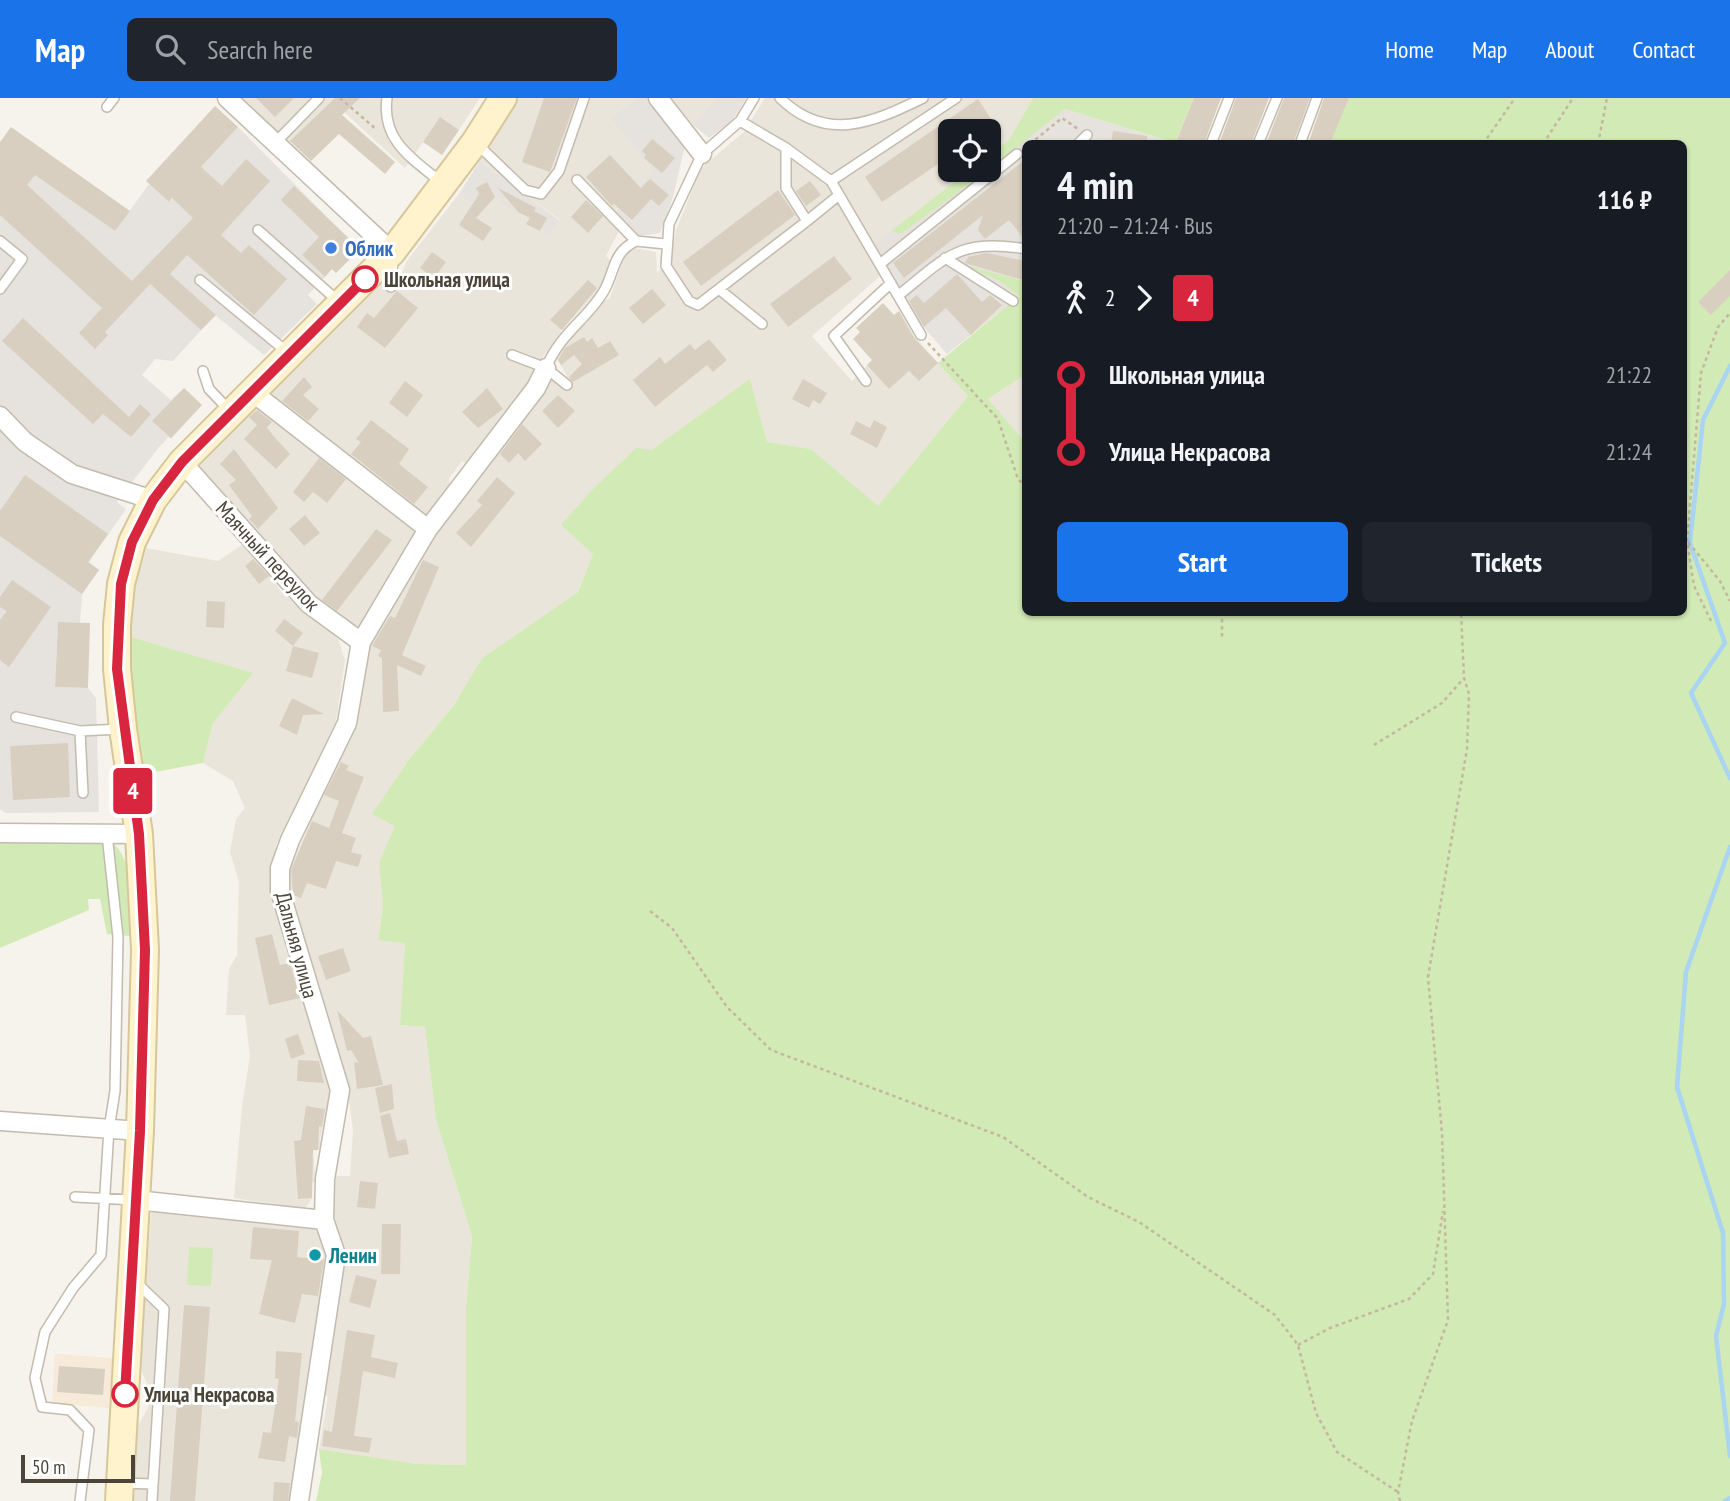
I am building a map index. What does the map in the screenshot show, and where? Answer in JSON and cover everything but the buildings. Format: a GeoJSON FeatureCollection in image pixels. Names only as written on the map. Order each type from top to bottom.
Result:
{"type":"FeatureCollection","features":[{"type":"Feature","properties":{"kind":"street"},"geometry":{"type":"LineString","coordinates":[[227,98],[392,252]]}},
{"type":"Feature","properties":{"kind":"street"},"geometry":{"type":"LineString","coordinates":[[120,1492],[140,1131],[145,950],[139,834],[117,669],[121,584],[132,542],[153,500],[182,462],[392,252],[475,142],[503,98]]}},
{"type":"Feature","properties":{"kind":"street"},"geometry":{"type":"LineString","coordinates":[[658,98],[702,154]]}},
{"type":"Feature","properties":{"kind":"street","name":"Дальняя улица"},"geometry":{"type":"LineString","coordinates":[[299,1501],[336,1255],[324,1220],[325,1179],[340,1090],[280,891],[280,868],[290,840],[347,723],[361,642],[428,529],[536,388],[545,368]]}},
{"type":"Feature","properties":{"kind":"street"},"geometry":{"type":"LineString","coordinates":[[251,391],[428,529]]}},
{"type":"Feature","properties":{"kind":"street"},"geometry":{"type":"LineString","coordinates":[[0,416],[25,442],[72,474],[153,500]]}},
{"type":"Feature","properties":{"kind":"street","name":"Маячный переулок"},"geometry":{"type":"LineString","coordinates":[[182,462],[309,604],[361,642]]}},
{"type":"Feature","properties":{"kind":"street"},"geometry":{"type":"LineString","coordinates":[[0,833],[139,834]]}},
{"type":"Feature","properties":{"kind":"street"},"geometry":{"type":"LineString","coordinates":[[0,1121],[37,1121],[140,1131]]}},
{"type":"Feature","properties":{"kind":"street"},"geometry":{"type":"LineString","coordinates":[[136,1200],[324,1220]]}},
{"type":"Feature","properties":{"kind":"lane"},"geometry":{"type":"LineString","coordinates":[[107,107],[114,98]]}},
{"type":"Feature","properties":{"kind":"lane"},"geometry":{"type":"LineString","coordinates":[[274,144],[319,98]]}},
{"type":"Feature","properties":{"kind":"lane"},"geometry":{"type":"LineString","coordinates":[[387,98],[386,109],[396,145],[443,184]]}},
{"type":"Feature","properties":{"kind":"lane"},"geometry":{"type":"LineString","coordinates":[[475,142],[525,190],[541,194],[559,171],[584,98]]}},
{"type":"Feature","properties":{"kind":"lane"},"geometry":{"type":"LineString","coordinates":[[754,98],[740,121],[702,154],[668,224],[666,267],[689,301],[698,305],[720,290],[839,195]]}},
{"type":"Feature","properties":{"kind":"lane"},"geometry":{"type":"LineString","coordinates":[[780,98],[798,115],[810,120],[822,124],[854,125],[895,112],[923,98]]}},
{"type":"Feature","properties":{"kind":"lane"},"geometry":{"type":"LineString","coordinates":[[831,181],[956,98]]}},
{"type":"Feature","properties":{"kind":"lane"},"geometry":{"type":"LineString","coordinates":[[1213,140],[1229,98]]}},
{"type":"Feature","properties":{"kind":"lane"},"geometry":{"type":"LineString","coordinates":[[1260,140],[1277,98]]}},
{"type":"Feature","properties":{"kind":"lane"},"geometry":{"type":"LineString","coordinates":[[1301,140],[1317,98]]}},
{"type":"Feature","properties":{"kind":"lane"},"geometry":{"type":"LineString","coordinates":[[740,121],[786,148],[831,181],[921,335]]}},
{"type":"Feature","properties":{"kind":"lane"},"geometry":{"type":"LineString","coordinates":[[1082,140],[1087,135]]}},
{"type":"Feature","properties":{"kind":"lane"},"geometry":{"type":"LineString","coordinates":[[786,148],[786,188],[807,221]]}},
{"type":"Feature","properties":{"kind":"lane"},"geometry":{"type":"LineString","coordinates":[[880,264],[1017,154]]}},
{"type":"Feature","properties":{"kind":"lane"},"geometry":{"type":"LineString","coordinates":[[577,180],[636,241]]}},
{"type":"Feature","properties":{"kind":"lane"},"geometry":{"type":"LineString","coordinates":[[258,230],[340,303]]}},
{"type":"Feature","properties":{"kind":"lane"},"geometry":{"type":"LineString","coordinates":[[0,241],[22,259],[0,289]]}},
{"type":"Feature","properties":{"kind":"lane"},"geometry":{"type":"LineString","coordinates":[[545,368],[564,337],[604,291],[615,258],[624,246],[636,241],[666,244]]}},
{"type":"Feature","properties":{"kind":"lane"},"geometry":{"type":"LineString","coordinates":[[899,295],[945,258],[972,246],[1022,249]]}},
{"type":"Feature","properties":{"kind":"lane"},"geometry":{"type":"LineString","coordinates":[[391,287],[395,264],[392,252]]}},
{"type":"Feature","properties":{"kind":"lane"},"geometry":{"type":"LineString","coordinates":[[945,258],[1013,301]]}},
{"type":"Feature","properties":{"kind":"lane"},"geometry":{"type":"LineString","coordinates":[[200,280],[289,353]]}},
{"type":"Feature","properties":{"kind":"lane"},"geometry":{"type":"LineString","coordinates":[[866,381],[834,336],[891,283]]}},
{"type":"Feature","properties":{"kind":"lane"},"geometry":{"type":"LineString","coordinates":[[720,290],[762,324]]}},
{"type":"Feature","properties":{"kind":"lane"},"geometry":{"type":"LineString","coordinates":[[512,355],[545,368],[567,385]]}},
{"type":"Feature","properties":{"kind":"lane"},"geometry":{"type":"LineString","coordinates":[[204,371],[209,389],[230,412]]}},
{"type":"Feature","properties":{"kind":"lane"},"geometry":{"type":"LineString","coordinates":[[16,717],[80,732],[123,729]]}},
{"type":"Feature","properties":{"kind":"lane"},"geometry":{"type":"LineString","coordinates":[[80,732],[83,793]]}},
{"type":"Feature","properties":{"kind":"lane"},"geometry":{"type":"LineString","coordinates":[[80,1501],[89,1430],[71,1410],[42,1407],[35,1378],[45,1332],[73,1288],[100,1255],[109,1129],[115,1091],[118,937],[107,834]]}},
{"type":"Feature","properties":{"kind":"lane"},"geometry":{"type":"LineString","coordinates":[[75,1197],[136,1200]]}},
{"type":"Feature","properties":{"kind":"lane"},"geometry":{"type":"LineString","coordinates":[[132,1279],[164,1309],[152,1501]]}},
{"type":"Feature","properties":{"kind":"lane"},"geometry":{"type":"LineString","coordinates":[[120,1492],[153,1484]]}},
{"type":"Feature","properties":{"kind":"path"},"geometry":{"type":"LineString","coordinates":[[340,98],[396,145]]}},
{"type":"Feature","properties":{"kind":"path"},"geometry":{"type":"LineString","coordinates":[[1486,140],[1515,98]]}},
{"type":"Feature","properties":{"kind":"path"},"geometry":{"type":"LineString","coordinates":[[1546,140],[1573,98]]}},
{"type":"Feature","properties":{"kind":"path"},"geometry":{"type":"LineString","coordinates":[[1599,140],[1606,98]]}},
{"type":"Feature","properties":{"kind":"path"},"geometry":{"type":"LineString","coordinates":[[1035,140],[1062,118],[1087,135]]}},
{"type":"Feature","properties":{"kind":"path"},"geometry":{"type":"LineString","coordinates":[[1711,621],[1694,586],[1687,541],[1701,373],[1718,327],[1730,313]]}},
{"type":"Feature","properties":{"kind":"path"},"geometry":{"type":"LineString","coordinates":[[921,335],[998,419],[1018,479],[1022,483]]}},
{"type":"Feature","properties":{"kind":"path"},"geometry":{"type":"LineString","coordinates":[[1687,541],[1720,581],[1730,601]]}},
{"type":"Feature","properties":{"kind":"path"},"geometry":{"type":"LineString","coordinates":[[1222,616],[1222,639]]}},
{"type":"Feature","properties":{"kind":"path"},"geometry":{"type":"LineString","coordinates":[[1400,1501],[1398,1492],[1412,1421],[1448,1320],[1442,1133],[1428,977],[1467,749],[1469,694],[1464,678],[1461,616]]}},
{"type":"Feature","properties":{"kind":"path"},"geometry":{"type":"LineString","coordinates":[[1374,745],[1442,703],[1464,678]]}},
{"type":"Feature","properties":{"kind":"path"},"geometry":{"type":"LineString","coordinates":[[650,911],[672,928],[727,1007],[771,1050],[1003,1137],[1088,1197],[1139,1222],[1275,1315],[1298,1345],[1316,1413],[1337,1452],[1398,1492]]}},
{"type":"Feature","properties":{"kind":"path"},"geometry":{"type":"LineString","coordinates":[[1298,1345],[1330,1328],[1409,1299],[1433,1274],[1444,1204]]}},
{"type":"Feature","properties":{"kind":"shaded area"},"geometry":{"type":"Polygon","coordinates":[[[239,98],[480,98],[459,130],[440,118],[405,168],[332,101],[287,145],[239,98]]]}},
{"type":"Feature","properties":{"kind":"shaded area"},"geometry":{"type":"Polygon","coordinates":[[[517,98],[637,98],[610,118],[653,171],[609,218],[619,231],[606,256],[611,261],[599,290],[562,330],[532,372],[530,386],[469,466],[462,461],[449,479],[452,494],[425,518],[267,394],[389,273],[399,281],[406,262],[458,195],[471,203],[491,188],[503,205],[530,218],[548,236],[560,220],[480,161],[517,98]]]}},
{"type":"Feature","properties":{"kind":"shaded area"},"geometry":{"type":"Polygon","coordinates":[[[637,98],[649,98],[685,145],[673,197],[660,233],[639,236],[615,212],[653,171],[610,118],[637,98]]]}},
{"type":"Feature","properties":{"kind":"shaded area"},"geometry":{"type":"Polygon","coordinates":[[[669,98],[717,98],[692,124],[669,98]]]}},
{"type":"Feature","properties":{"kind":"shaded area"},"geometry":{"type":"Polygon","coordinates":[[[717,98],[746,98],[733,120],[709,138],[692,124],[717,98]]]}},
{"type":"Feature","properties":{"kind":"shaded area"},"geometry":{"type":"Polygon","coordinates":[[[765,98],[1033,98],[1009,140],[1001,146],[1001,119],[938,119],[938,182],[955,182],[874,245],[888,269],[812,336],[852,381],[879,353],[911,333],[968,396],[878,507],[811,449],[767,442],[750,380],[651,450],[562,525],[593,554],[578,592],[482,658],[454,705],[408,761],[373,813],[396,826],[379,863],[383,905],[378,939],[405,943],[400,1025],[425,1027],[436,1120],[472,1236],[466,1309],[466,1465],[418,1464],[319,1449],[328,1396],[323,1395],[343,1258],[333,1217],[336,1176],[350,1176],[353,1130],[348,1093],[334,1035],[286,893],[289,871],[337,760],[351,740],[358,716],[368,644],[429,535],[522,424],[524,411],[542,386],[553,380],[565,391],[571,383],[555,355],[598,304],[610,298],[625,253],[635,248],[656,252],[657,272],[670,263],[676,230],[701,168],[744,132],[765,98]]]}},
{"type":"Feature","properties":{"kind":"shaded area"},"geometry":{"type":"Polygon","coordinates":[[[1065,109],[1164,140],[1024,140],[1065,109]]]}},
{"type":"Feature","properties":{"kind":"shaded area"},"geometry":{"type":"Polygon","coordinates":[[[238,127],[333,223],[302,255],[325,277],[308,295],[317,304],[264,355],[215,315],[173,361],[155,359],[142,375],[171,400],[184,388],[202,405],[171,439],[169,437],[159,447],[117,502],[126,509],[89,562],[99,570],[82,594],[80,623],[58,622],[55,687],[88,688],[96,698],[99,812],[6,813],[0,809],[0,150],[115,231],[149,184],[169,202],[238,127]]]}},
{"type":"Feature","properties":{"kind":"shaded area"},"geometry":{"type":"Polygon","coordinates":[[[1022,142],[1022,280],[969,267],[999,281],[1019,296],[947,354],[915,317],[873,245],[891,231],[901,234],[969,182],[1001,182],[1001,158],[1022,142]]]}},
{"type":"Feature","properties":{"kind":"shaded area"},"geometry":{"type":"Polygon","coordinates":[[[480,161],[560,221],[548,236],[526,224],[529,218],[503,205],[491,189],[471,203],[458,195],[480,161]]]}},
{"type":"Feature","properties":{"kind":"shaded area"},"geometry":{"type":"Polygon","coordinates":[[[1022,377],[1022,439],[988,399],[1022,377]]]}},
{"type":"Feature","properties":{"kind":"shaded area"},"geometry":{"type":"Polygon","coordinates":[[[258,404],[299,441],[418,532],[388,576],[391,580],[358,630],[319,603],[289,566],[197,468],[258,404]]]}},
{"type":"Feature","properties":{"kind":"shaded area"},"geometry":{"type":"Polygon","coordinates":[[[245,543],[283,594],[337,635],[345,660],[336,722],[276,845],[270,880],[329,1079],[330,1096],[320,1139],[321,1149],[313,1151],[316,1182],[311,1183],[312,1198],[305,1209],[234,1198],[242,1106],[250,1056],[245,1015],[226,1015],[229,969],[237,955],[239,882],[230,852],[236,819],[245,808],[233,781],[203,763],[213,723],[252,673],[128,636],[131,601],[146,548],[218,561],[245,543]]]}},
{"type":"Feature","properties":{"kind":"shaded area"},"geometry":{"type":"Polygon","coordinates":[[[157,1209],[308,1225],[325,1237],[332,1254],[299,1438],[294,1501],[132,1501],[136,1429],[148,1408],[149,1389],[140,1367],[151,1214],[157,1209]]]}},
{"type":"Feature","properties":{"kind":"shaded area"},"geometry":{"type":"Polygon","coordinates":[[[55,1354],[113,1358],[109,1408],[52,1403],[55,1354]]]}},
{"type":"Feature","properties":{"kind":"green space"},"geometry":{"type":"Polygon","coordinates":[[[1033,98],[1194,98],[1176,140],[1165,140],[1065,109],[1026,140],[1022,140],[1022,143],[1001,160],[1001,146],[1009,140],[1033,98]]]}},
{"type":"Feature","properties":{"kind":"green space"},"geometry":{"type":"Polygon","coordinates":[[[1349,98],[1730,98],[1730,1501],[316,1501],[322,1473],[319,1449],[418,1464],[466,1465],[466,1309],[472,1236],[436,1120],[425,1027],[400,1025],[405,943],[378,940],[383,905],[379,863],[395,826],[372,814],[408,761],[454,705],[482,658],[578,592],[593,554],[561,525],[592,490],[636,448],[651,450],[750,379],[767,442],[811,449],[878,506],[968,396],[938,363],[1019,296],[999,281],[964,265],[1022,280],[1022,377],[988,399],[1022,439],[1022,616],[1687,616],[1687,140],[1331,140],[1349,98]]]}},
{"type":"Feature","properties":{"kind":"green space"},"geometry":{"type":"Polygon","coordinates":[[[954,182],[972,182],[901,234],[891,231],[954,182]]]}},
{"type":"Feature","properties":{"kind":"green space"},"geometry":{"type":"Polygon","coordinates":[[[128,636],[253,673],[213,723],[203,763],[139,775],[132,731],[128,636]]]}},
{"type":"Feature","properties":{"kind":"green space"},"geometry":{"type":"Polygon","coordinates":[[[0,841],[112,842],[126,862],[129,874],[130,936],[107,934],[100,899],[88,899],[89,910],[0,948],[0,841]]]}},
{"type":"Feature","properties":{"kind":"green space"},"geometry":{"type":"Polygon","coordinates":[[[189,1247],[213,1248],[211,1286],[187,1285],[189,1247]]]}},
{"type":"Feature","properties":{"kind":"waterway"},"geometry":{"type":"LineString","coordinates":[[1730,366],[1703,420],[1690,543],[1725,643],[1691,693],[1730,778]]}},
{"type":"Feature","properties":{"kind":"waterway"},"geometry":{"type":"LineString","coordinates":[[1730,847],[1686,972],[1677,1087],[1723,1233],[1724,1304],[1716,1336],[1730,1456]]}},
{"type":"Feature","properties":{"kind":"waterway"},"geometry":{"type":"LineString","coordinates":[[1725,1501],[1730,1498]]}},
{"type":"Feature","properties":{"kind":"bus line","name":"4"},"geometry":{"type":"LineString","coordinates":[[125,1394],[140,1131],[145,950],[139,834],[117,669],[121,584],[132,542],[153,500],[182,462],[365,279]]}},
{"type":"Feature","properties":{"kind":"place","name":"Облик"},"geometry":{"type":"Point","coordinates":[331,248]}},
{"type":"Feature","properties":{"kind":"place","name":"Школьная улица"},"geometry":{"type":"Point","coordinates":[365,279]}},
{"type":"Feature","properties":{"kind":"place","name":"Ленин"},"geometry":{"type":"Point","coordinates":[315,1255]}},
{"type":"Feature","properties":{"kind":"place","name":"Улица Некрасова"},"geometry":{"type":"Point","coordinates":[125,1394]}}]}
